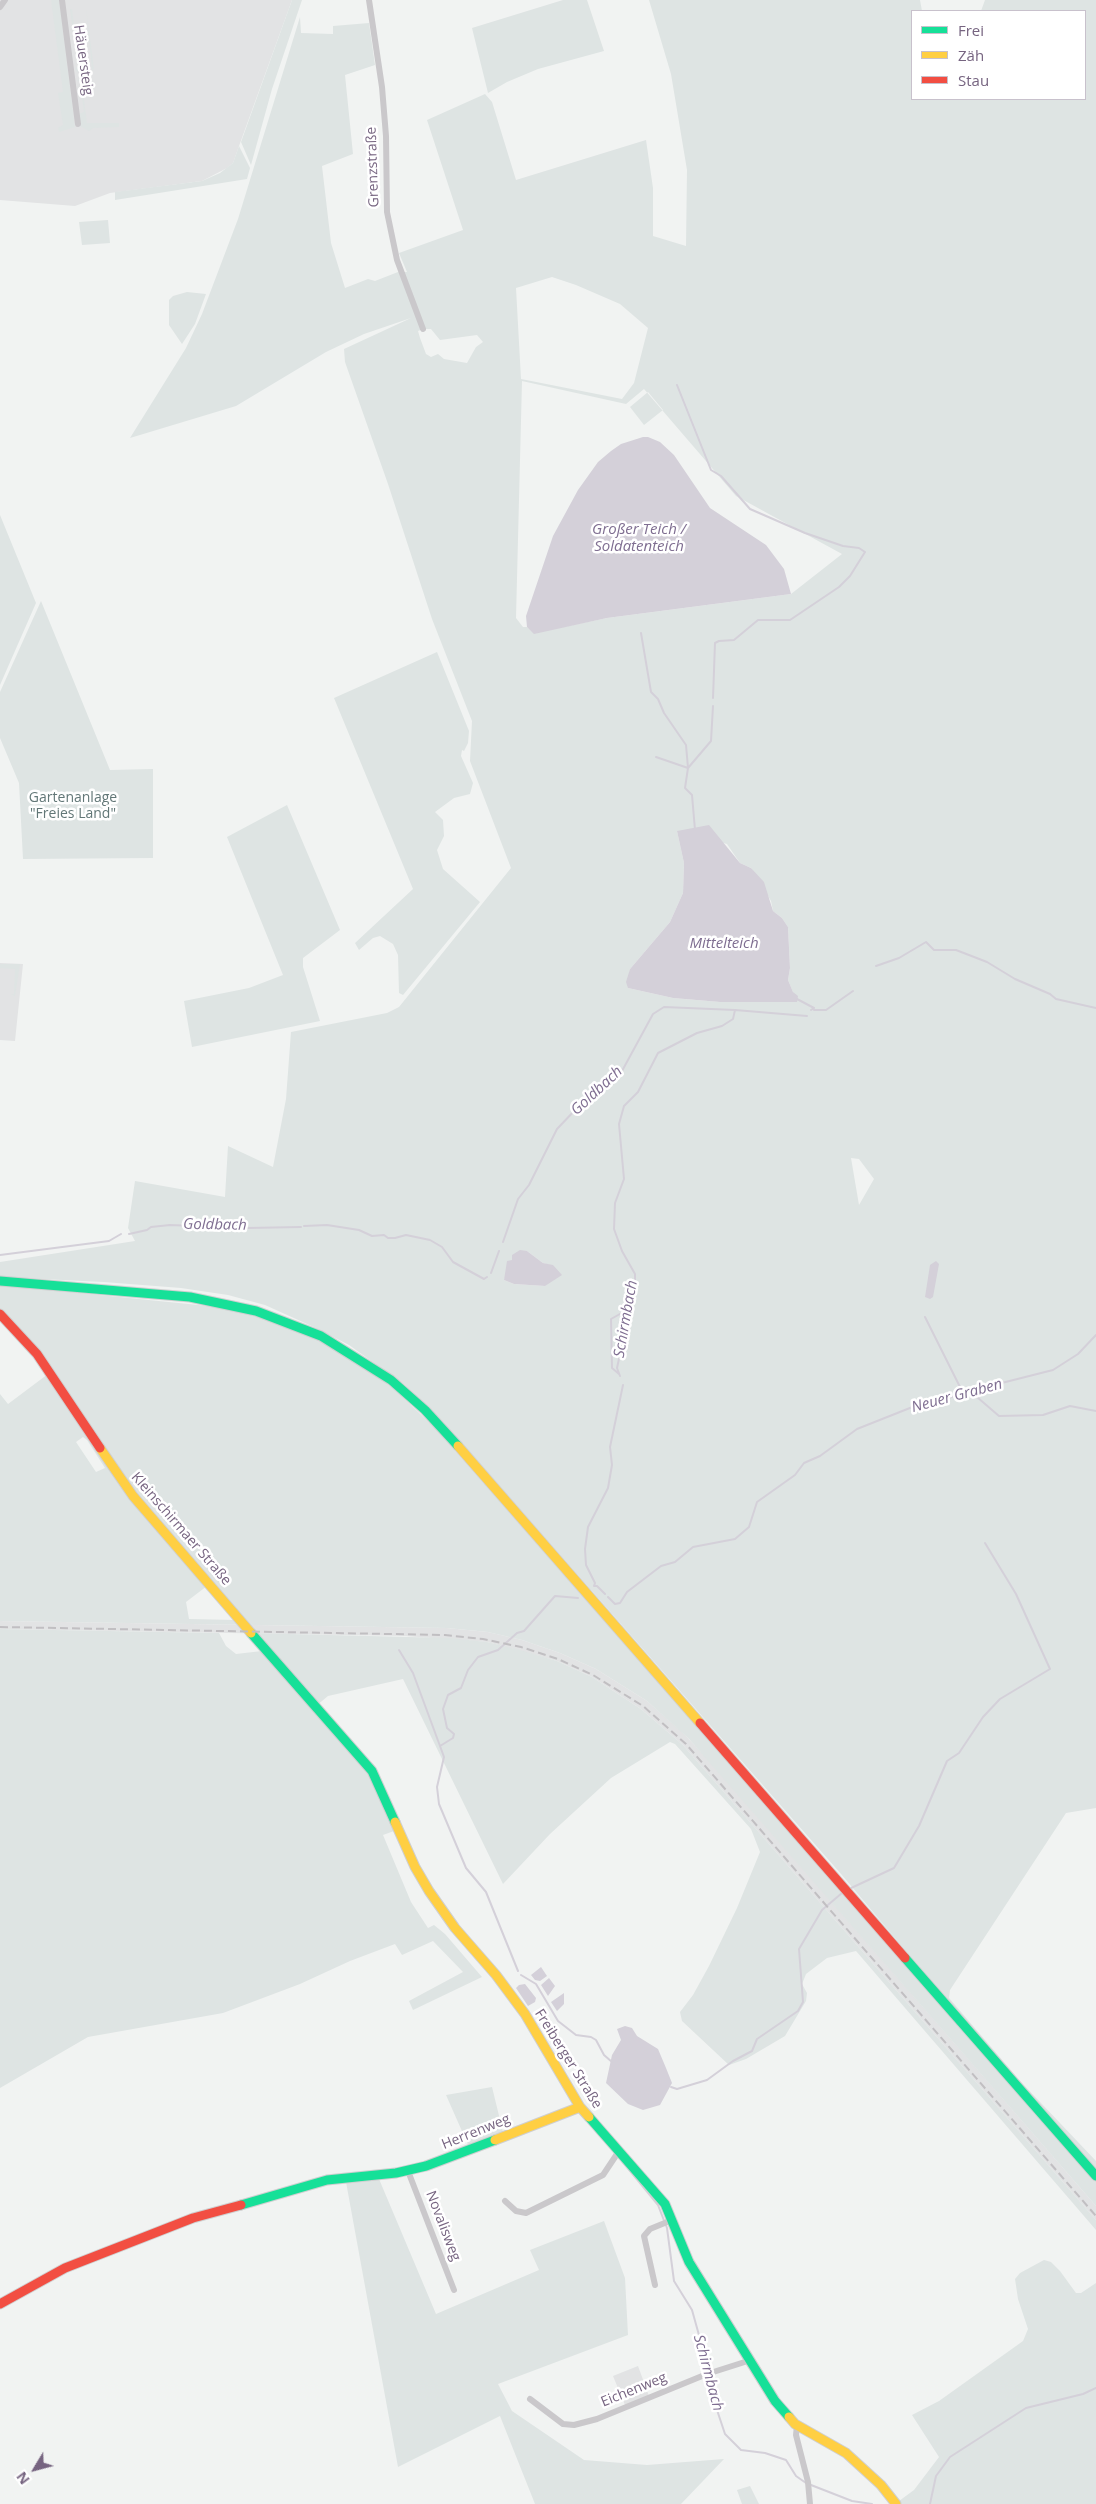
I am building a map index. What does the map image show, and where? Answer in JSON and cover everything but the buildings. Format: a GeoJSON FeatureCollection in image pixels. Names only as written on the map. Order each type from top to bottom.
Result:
{"type":"FeatureCollection","features":[{"type":"Feature","properties":{"kind":"street"},"geometry":{"type":"LineString","coordinates":[[0,7],[5,0]]}},
{"type":"Feature","properties":{"kind":"street","name":"Häuersteig"},"geometry":{"type":"LineString","coordinates":[[62,0],[78,124]]}},
{"type":"Feature","properties":{"kind":"street","name":"Grenzstraße"},"geometry":{"type":"LineString","coordinates":[[369,0],[382,87],[386,136],[387,212],[397,260],[423,329]]}},
{"type":"Feature","properties":{"kind":"street"},"geometry":{"type":"LineString","coordinates":[[0,1280],[190,1297],[248,1308],[284,1320],[321,1336],[391,1380],[425,1410],[454,1442],[1096,2176]]}},
{"type":"Feature","properties":{"kind":"street","name":"Kleinschirmaer Straße"},"geometry":{"type":"LineString","coordinates":[[0,1314],[37,1354],[133,1496],[216,1590],[263,1647],[317,1705]]}},
{"type":"Feature","properties":{"kind":"street","name":"Freiberger Straße"},"geometry":{"type":"LineString","coordinates":[[317,1705],[372,1772],[415,1867],[429,1891],[455,1928],[496,1975],[524,2014],[556,2064],[580,2108],[655,2190],[668,2222],[689,2262],[775,2401],[797,2426],[846,2453],[870,2473],[896,2504]]}},
{"type":"Feature","properties":{"kind":"street","name":"Herrenweg"},"geometry":{"type":"LineString","coordinates":[[0,2304],[65,2268],[193,2218],[327,2180],[408,2171],[445,2159],[542,2120],[580,2108]]}},
{"type":"Feature","properties":{"kind":"street"},"geometry":{"type":"LineString","coordinates":[[505,2201],[516,2210],[526,2213],[603,2175],[619,2151]]}},
{"type":"Feature","properties":{"kind":"street","name":"Novalisweg"},"geometry":{"type":"LineString","coordinates":[[408,2171],[454,2290]]}},
{"type":"Feature","properties":{"kind":"street"},"geometry":{"type":"LineString","coordinates":[[655,2285],[644,2236],[650,2229],[668,2222]]}},
{"type":"Feature","properties":{"kind":"street","name":"Eichenweg"},"geometry":{"type":"LineString","coordinates":[[530,2400],[563,2424],[574,2425],[597,2419],[709,2373],[751,2360]]}},
{"type":"Feature","properties":{"kind":"street"},"geometry":{"type":"LineString","coordinates":[[797,2426],[796,2435],[808,2484],[810,2504]]}},
{"type":"Feature","properties":{"kind":"shaded area"},"geometry":{"type":"Polygon","coordinates":[[[0,0],[292,0],[233,163],[202,181],[110,193],[75,206],[0,200],[0,0]]]}},
{"type":"Feature","properties":{"kind":"shaded area"},"geometry":{"type":"Polygon","coordinates":[[[0,963],[23,964],[15,1041],[0,1040],[0,963]]]}},
{"type":"Feature","properties":{"kind":"shaded area"},"geometry":{"type":"Polygon","coordinates":[[[0,1621],[447,1628],[488,1632],[522,1640],[560,1653],[596,1669],[647,1701],[681,1731],[706,1757],[1096,2206],[1096,2220],[683,1745],[641,1709],[592,1677],[557,1661],[487,1642],[405,1636],[0,1629],[0,1621]]]}},
{"type":"Feature","properties":{"kind":"shaded area"},"geometry":{"type":"Polygon","coordinates":[[[638,2366],[649,2396],[625,2405],[613,2376],[638,2366]]]}},
{"type":"Feature","properties":{"kind":"green space"},"geometry":{"type":"Polygon","coordinates":[[[51,0],[59,0],[75,127],[59,132],[58,128],[63,125],[58,93],[63,92],[51,0]]]}},
{"type":"Feature","properties":{"kind":"green space"},"geometry":{"type":"Polygon","coordinates":[[[292,0],[302,0],[272,89],[251,165],[241,142],[292,0]]]}},
{"type":"Feature","properties":{"kind":"green space"},"geometry":{"type":"Polygon","coordinates":[[[563,0],[587,0],[604,51],[538,69],[507,82],[488,93],[472,28],[563,0]]]}},
{"type":"Feature","properties":{"kind":"green space"},"geometry":{"type":"Polygon","coordinates":[[[649,0],[920,0],[922,10],[911,10],[911,100],[1086,100],[1086,10],[981,10],[985,0],[1096,0],[1096,1808],[1066,1813],[950,1990],[949,1998],[1022,2083],[1096,2161],[1096,2170],[944,1996],[841,1874],[468,1450],[405,1385],[349,1345],[316,1328],[265,1305],[228,1295],[181,1288],[0,1277],[0,1262],[135,1241],[128,1228],[135,1181],[225,1197],[228,1146],[273,1167],[286,1099],[291,1032],[387,1013],[399,1007],[511,868],[470,761],[472,721],[432,619],[388,484],[345,362],[344,349],[411,318],[364,334],[326,352],[236,406],[130,438],[186,348],[202,314],[238,219],[300,17],[301,33],[333,34],[333,26],[369,23],[375,65],[345,75],[353,154],[322,166],[331,243],[345,288],[368,279],[375,281],[398,272],[407,272],[399,253],[463,230],[427,120],[485,94],[492,102],[516,180],[646,140],[653,188],[653,236],[686,246],[687,170],[671,74],[649,0]],[[552,277],[516,288],[521,379],[622,399],[634,383],[648,328],[620,304],[552,277]],[[431,329],[418,331],[426,354],[431,357],[438,354],[444,359],[467,363],[476,347],[483,342],[477,335],[440,340],[431,329]],[[522,381],[516,618],[523,627],[527,627],[534,633],[607,618],[791,594],[842,554],[736,496],[644,389],[626,404],[522,381]],[[677,831],[684,863],[683,893],[670,922],[630,969],[628,988],[673,998],[720,1002],[797,1002],[788,980],[790,968],[788,927],[782,918],[773,911],[771,901],[751,868],[740,863],[727,844],[677,831]],[[851,1158],[859,1205],[874,1179],[859,1159],[851,1158]],[[527,1251],[512,1260],[504,1280],[514,1284],[545,1286],[553,1266],[543,1263],[527,1251]]]}},
{"type":"Feature","properties":{"kind":"green space"},"geometry":{"type":"Polygon","coordinates":[[[86,7],[94,70],[92,69],[86,7]]]}},
{"type":"Feature","properties":{"kind":"green space"},"geometry":{"type":"Polygon","coordinates":[[[70,9],[72,9],[80,71],[77,72],[75,68],[78,67],[70,9]]]}},
{"type":"Feature","properties":{"kind":"green space"},"geometry":{"type":"Polygon","coordinates":[[[81,77],[87,123],[119,123],[119,127],[93,128],[89,131],[80,126],[79,114],[84,112],[80,81],[77,81],[81,77]]]}},
{"type":"Feature","properties":{"kind":"green space"},"geometry":{"type":"Polygon","coordinates":[[[239,146],[250,168],[247,179],[115,200],[115,192],[202,181],[220,173],[233,163],[239,146]]]}},
{"type":"Feature","properties":{"kind":"green space"},"geometry":{"type":"Polygon","coordinates":[[[108,220],[110,243],[82,245],[79,222],[108,220]]]}},
{"type":"Feature","properties":{"kind":"green space"},"geometry":{"type":"Polygon","coordinates":[[[187,292],[206,294],[195,324],[182,344],[169,325],[169,300],[173,296],[187,292]]]}},
{"type":"Feature","properties":{"kind":"green space"},"geometry":{"type":"Polygon","coordinates":[[[648,392],[663,410],[644,425],[630,407],[648,392]]]}},
{"type":"Feature","properties":{"kind":"green space"},"geometry":{"type":"Polygon","coordinates":[[[0,515],[36,603],[0,685],[0,515]]]}},
{"type":"Feature","properties":{"kind":"green space","name":"Gartenanlage \"Freies Land\""},"geometry":{"type":"Polygon","coordinates":[[[41,601],[110,770],[153,769],[153,858],[23,859],[19,783],[0,738],[0,692],[41,601]]]}},
{"type":"Feature","properties":{"kind":"green space"},"geometry":{"type":"Polygon","coordinates":[[[437,652],[469,731],[468,743],[464,751],[462,750],[461,756],[473,783],[470,794],[454,798],[435,812],[443,820],[444,836],[437,850],[443,869],[480,902],[403,995],[399,993],[398,955],[393,944],[380,936],[373,938],[359,950],[355,943],[413,889],[334,698],[437,652]]]}},
{"type":"Feature","properties":{"kind":"green space"},"geometry":{"type":"Polygon","coordinates":[[[287,805],[340,930],[303,958],[303,967],[320,1021],[192,1047],[184,1001],[249,988],[283,975],[227,837],[287,805]]]}},
{"type":"Feature","properties":{"kind":"green space"},"geometry":{"type":"Polygon","coordinates":[[[0,964],[20,964],[15,996],[11,994],[14,994],[15,969],[0,968],[0,964]]]}},
{"type":"Feature","properties":{"kind":"green space"},"geometry":{"type":"Polygon","coordinates":[[[0,1285],[228,1308],[316,1339],[373,1373],[395,1390],[435,1428],[1096,2181],[1096,2206],[689,1739],[647,1701],[596,1669],[560,1653],[522,1640],[488,1632],[447,1628],[0,1621],[0,1394],[8,1404],[52,1371],[34,1344],[0,1309],[0,1285]],[[83,1437],[76,1442],[96,1472],[105,1468],[87,1440],[83,1437]],[[207,1586],[186,1602],[189,1619],[235,1620],[207,1586]]]}},
{"type":"Feature","properties":{"kind":"green space"},"geometry":{"type":"Polygon","coordinates":[[[0,1629],[219,1633],[226,1646],[236,1654],[262,1651],[249,1633],[449,1638],[487,1642],[520,1650],[557,1661],[592,1677],[641,1709],[683,1745],[1096,2220],[1096,2230],[856,1951],[827,1958],[806,1974],[802,1984],[807,1993],[806,2001],[785,2036],[746,2059],[729,2065],[682,2021],[680,2012],[693,1995],[709,1966],[737,1908],[760,1852],[751,1829],[675,1744],[670,1742],[611,1778],[550,1834],[503,1884],[403,1679],[328,1696],[316,1706],[369,1773],[394,1831],[383,1835],[411,1902],[428,1928],[434,1925],[445,1934],[482,1977],[413,2010],[409,2001],[463,1972],[433,1941],[402,1955],[395,1944],[350,1961],[300,1984],[223,2013],[88,2037],[0,2088],[0,1629]]]}},
{"type":"Feature","properties":{"kind":"green space"},"geometry":{"type":"Polygon","coordinates":[[[492,2087],[503,2132],[469,2147],[446,2095],[492,2087]]]}},
{"type":"Feature","properties":{"kind":"green space"},"geometry":{"type":"Polygon","coordinates":[[[379,2179],[436,2314],[539,2270],[530,2250],[604,2221],[625,2278],[628,2335],[498,2384],[512,2411],[584,2460],[647,2465],[724,2459],[681,2504],[535,2504],[500,2416],[398,2467],[346,2182],[379,2179]]]}},
{"type":"Feature","properties":{"kind":"green space"},"geometry":{"type":"Polygon","coordinates":[[[1044,2260],[1051,2262],[1060,2271],[1076,2293],[1081,2293],[1096,2283],[1096,2504],[901,2504],[899,2501],[914,2490],[939,2457],[912,2415],[939,2401],[1023,2341],[1028,2329],[1018,2299],[1015,2279],[1020,2273],[1044,2260]]]}},
{"type":"Feature","properties":{"kind":"green space"},"geometry":{"type":"Polygon","coordinates":[[[750,2486],[759,2504],[742,2504],[737,2490],[750,2486]]]}},
{"type":"Feature","properties":{"kind":"water","name":"Großer Teich / Soldatenteich"},"geometry":{"type":"Polygon","coordinates":[[[643,437],[660,442],[674,455],[710,508],[766,545],[784,569],[791,594],[607,618],[534,634],[527,627],[526,616],[553,536],[578,490],[598,462],[611,451],[621,444],[643,437]]]}},
{"type":"Feature","properties":{"kind":"water","name":"Mittelteich"},"geometry":{"type":"Polygon","coordinates":[[[709,825],[740,863],[751,868],[764,882],[773,911],[782,918],[788,927],[790,968],[788,980],[793,992],[798,996],[797,1002],[720,1002],[673,998],[628,988],[626,982],[630,969],[670,922],[683,893],[684,863],[677,831],[709,825]]]}},
{"type":"Feature","properties":{"kind":"water"},"geometry":{"type":"Polygon","coordinates":[[[520,1250],[527,1251],[543,1263],[553,1265],[562,1275],[545,1286],[514,1284],[504,1280],[507,1261],[512,1260],[512,1255],[520,1250]]]}},
{"type":"Feature","properties":{"kind":"water"},"geometry":{"type":"Polygon","coordinates":[[[936,1261],[939,1264],[933,1297],[930,1299],[925,1297],[930,1265],[936,1261]]]}},
{"type":"Feature","properties":{"kind":"water"},"geometry":{"type":"Polygon","coordinates":[[[541,1967],[547,1976],[540,1981],[535,1980],[531,1975],[541,1967]]]}},
{"type":"Feature","properties":{"kind":"water"},"geometry":{"type":"Polygon","coordinates":[[[549,1978],[555,1986],[548,1996],[541,1985],[549,1978]]]}},
{"type":"Feature","properties":{"kind":"water"},"geometry":{"type":"Polygon","coordinates":[[[525,1984],[536,1998],[535,2002],[528,2006],[516,1988],[519,1985],[525,1984]]]}},
{"type":"Feature","properties":{"kind":"water"},"geometry":{"type":"Polygon","coordinates":[[[564,1993],[564,2004],[557,2011],[551,2002],[564,1993]]]}},
{"type":"Feature","properties":{"kind":"water"},"geometry":{"type":"Polygon","coordinates":[[[625,2026],[632,2028],[637,2036],[658,2049],[672,2083],[660,2105],[643,2110],[628,2104],[606,2083],[612,2055],[621,2040],[617,2029],[625,2026]]]}},
{"type":"Feature","properties":{"kind":"waterway"},"geometry":{"type":"LineString","coordinates":[[677,385],[711,470],[721,476],[750,509],[805,533],[843,546],[859,548],[865,552],[850,576],[839,587],[790,620],[758,620],[734,640],[715,643],[713,698]]}},
{"type":"Feature","properties":{"kind":"waterway","name":"Schirmbach"},"geometry":{"type":"LineString","coordinates":[[641,633],[651,692],[658,699],[664,713],[686,745],[688,768],[685,788],[692,795],[695,830]]}},
{"type":"Feature","properties":{"kind":"waterway"},"geometry":{"type":"LineString","coordinates":[[656,757],[688,768],[711,741],[713,706]]}},
{"type":"Feature","properties":{"kind":"waterway"},"geometry":{"type":"LineString","coordinates":[[876,966],[899,958],[926,942],[934,950],[956,950],[987,962],[1015,979],[1050,994],[1056,999],[1096,1008]]}},
{"type":"Feature","properties":{"kind":"waterway"},"geometry":{"type":"LineString","coordinates":[[814,1010],[826,1010],[853,991]]}},
{"type":"Feature","properties":{"kind":"waterway","name":"Schirmbach"},"geometry":{"type":"LineString","coordinates":[[797,999],[814,1008],[811,1010]]}},
{"type":"Feature","properties":{"kind":"waterway","name":"Goldbach"},"geometry":{"type":"LineString","coordinates":[[503,1242],[518,1199],[529,1185],[557,1129],[597,1087],[622,1071],[653,1014],[664,1007],[735,1010]]}},
{"type":"Feature","properties":{"kind":"waterway","name":"Schirmbach"},"geometry":{"type":"LineString","coordinates":[[620,1376],[617,1368],[635,1285],[635,1274],[622,1251],[614,1229],[615,1203],[624,1179],[619,1124],[624,1106],[638,1092],[658,1053],[697,1033],[722,1026],[733,1019],[735,1010],[807,1016]]}},
{"type":"Feature","properties":{"kind":"waterway","name":"Goldbach"},"geometry":{"type":"LineString","coordinates":[[129,1234],[147,1230],[151,1227],[170,1225],[247,1228],[301,1227]]}},
{"type":"Feature","properties":{"kind":"waterway","name":"Goldbach"},"geometry":{"type":"LineString","coordinates":[[304,1226],[327,1225],[359,1230],[372,1236],[384,1235],[388,1238],[395,1238],[406,1235],[430,1240],[442,1247],[453,1262],[484,1279],[487,1277]]}},
{"type":"Feature","properties":{"kind":"waterway","name":"Goldbach"},"geometry":{"type":"LineString","coordinates":[[0,1255],[109,1241],[121,1234]]}},
{"type":"Feature","properties":{"kind":"waterway","name":"Goldbach"},"geometry":{"type":"LineString","coordinates":[[491,1273],[499,1251]]}},
{"type":"Feature","properties":{"kind":"waterway"},"geometry":{"type":"LineString","coordinates":[[619,1374],[612,1368],[611,1319],[627,1310]]}},
{"type":"Feature","properties":{"kind":"waterway"},"geometry":{"type":"LineString","coordinates":[[925,1317],[963,1393]]}},
{"type":"Feature","properties":{"kind":"waterway","name":"Neuer Graben"},"geometry":{"type":"LineString","coordinates":[[608,1597],[615,1604],[620,1603],[627,1592],[661,1566],[675,1562],[693,1547],[735,1539],[749,1527],[757,1502],[795,1475],[804,1463],[820,1456],[857,1429],[925,1402],[945,1399],[1053,1370],[1078,1354],[1096,1335]]}},
{"type":"Feature","properties":{"kind":"waterway","name":"Schirmbach"},"geometry":{"type":"LineString","coordinates":[[605,1594],[597,1586],[594,1586],[595,1583],[586,1565],[585,1549],[588,1527],[608,1488],[612,1465],[610,1447],[623,1385]]}},
{"type":"Feature","properties":{"kind":"waterway"},"geometry":{"type":"LineString","coordinates":[[970,1391],[999,1416],[1043,1415],[1070,1406],[1096,1411]]}},
{"type":"Feature","properties":{"kind":"waterway"},"geometry":{"type":"LineString","coordinates":[[849,1889],[894,1868],[919,1826],[947,1761],[959,1753],[983,1717],[1000,1699],[1050,1669],[1016,1594],[985,1543]]}},
{"type":"Feature","properties":{"kind":"waterway","name":"Schirmbach"},"geometry":{"type":"LineString","coordinates":[[518,1971],[486,1892],[466,1868],[439,1804],[437,1787],[444,1757],[440,1746],[453,1738],[454,1734],[447,1728],[443,1709],[448,1695],[461,1688],[468,1670],[478,1657],[498,1650],[517,1633],[524,1631],[555,1596],[578,1598]]}},
{"type":"Feature","properties":{"kind":"waterway"},"geometry":{"type":"LineString","coordinates":[[399,1650],[413,1673],[440,1746]]}},
{"type":"Feature","properties":{"kind":"waterway"},"geometry":{"type":"LineString","coordinates":[[671,2087],[677,2089],[707,2080],[733,2061],[752,2051],[757,2039],[798,2011],[803,2002],[799,1949],[822,1910],[842,1893]]}},
{"type":"Feature","properties":{"kind":"waterway","name":"Schirmbach"},"geometry":{"type":"LineString","coordinates":[[521,1975],[536,1984],[558,2021],[576,2035],[591,2037],[596,2040],[604,2055],[612,2062]]}},
{"type":"Feature","properties":{"kind":"waterway","name":"Schirmbach"},"geometry":{"type":"LineString","coordinates":[[622,2161],[658,2205],[667,2228],[674,2281],[692,2310],[709,2371]]}},
{"type":"Feature","properties":{"kind":"waterway","name":"Schirmbach"},"geometry":{"type":"LineString","coordinates":[[710,2376],[715,2404],[725,2434],[741,2450],[765,2453],[786,2460],[796,2476],[806,2483]]}},
{"type":"Feature","properties":{"kind":"waterway"},"geometry":{"type":"LineString","coordinates":[[930,2504],[936,2476],[950,2457],[1026,2408],[1083,2394],[1096,2388]]}},
{"type":"Feature","properties":{"kind":"waterway","name":"Schirmbach"},"geometry":{"type":"LineString","coordinates":[[811,2485],[852,2501],[872,2504]]}},
{"type":"Feature","properties":{"kind":"railway"},"geometry":{"type":"LineString","coordinates":[[0,1627],[445,1635],[483,1639],[521,1647],[558,1659],[593,1675],[643,1706],[686,1744],[1096,2216]]}},
{"type":"Feature","properties":{"kind":"traffic: fast"},"geometry":{"type":"LineString","coordinates":[[0,1281],[190,1297],[256,1311],[321,1336],[391,1380],[425,1410],[458,1446]]}},
{"type":"Feature","properties":{"kind":"traffic: fast"},"geometry":{"type":"LineString","coordinates":[[251,1633],[372,1771],[395,1822]]}},
{"type":"Feature","properties":{"kind":"traffic: fast"},"geometry":{"type":"LineString","coordinates":[[905,1958],[1096,2176]]}},
{"type":"Feature","properties":{"kind":"traffic: fast"},"geometry":{"type":"LineString","coordinates":[[589,2117],[665,2204],[689,2262],[775,2401],[789,2417]]}},
{"type":"Feature","properties":{"kind":"traffic: fast"},"geometry":{"type":"LineString","coordinates":[[241,2205],[327,2180],[396,2173],[426,2166],[495,2140]]}},
{"type":"Feature","properties":{"kind":"traffic: slow"},"geometry":{"type":"LineString","coordinates":[[458,1446],[700,1723]]}},
{"type":"Feature","properties":{"kind":"traffic: slow"},"geometry":{"type":"LineString","coordinates":[[100,1448],[133,1496],[251,1633]]}},
{"type":"Feature","properties":{"kind":"traffic: slow"},"geometry":{"type":"LineString","coordinates":[[395,1822],[415,1867],[429,1891],[455,1928],[496,1975],[525,2014],[580,2107],[589,2117]]}},
{"type":"Feature","properties":{"kind":"traffic: slow"},"geometry":{"type":"LineString","coordinates":[[495,2140],[580,2107]]}},
{"type":"Feature","properties":{"kind":"traffic: slow"},"geometry":{"type":"LineString","coordinates":[[789,2417],[795,2424],[846,2453],[881,2485],[896,2504]]}},
{"type":"Feature","properties":{"kind":"traffic: jam"},"geometry":{"type":"LineString","coordinates":[[0,1314],[37,1354],[100,1448]]}},
{"type":"Feature","properties":{"kind":"traffic: jam"},"geometry":{"type":"LineString","coordinates":[[700,1723],[905,1958]]}},
{"type":"Feature","properties":{"kind":"traffic: jam"},"geometry":{"type":"LineString","coordinates":[[0,2304],[65,2268],[193,2218],[241,2205]]}}]}
